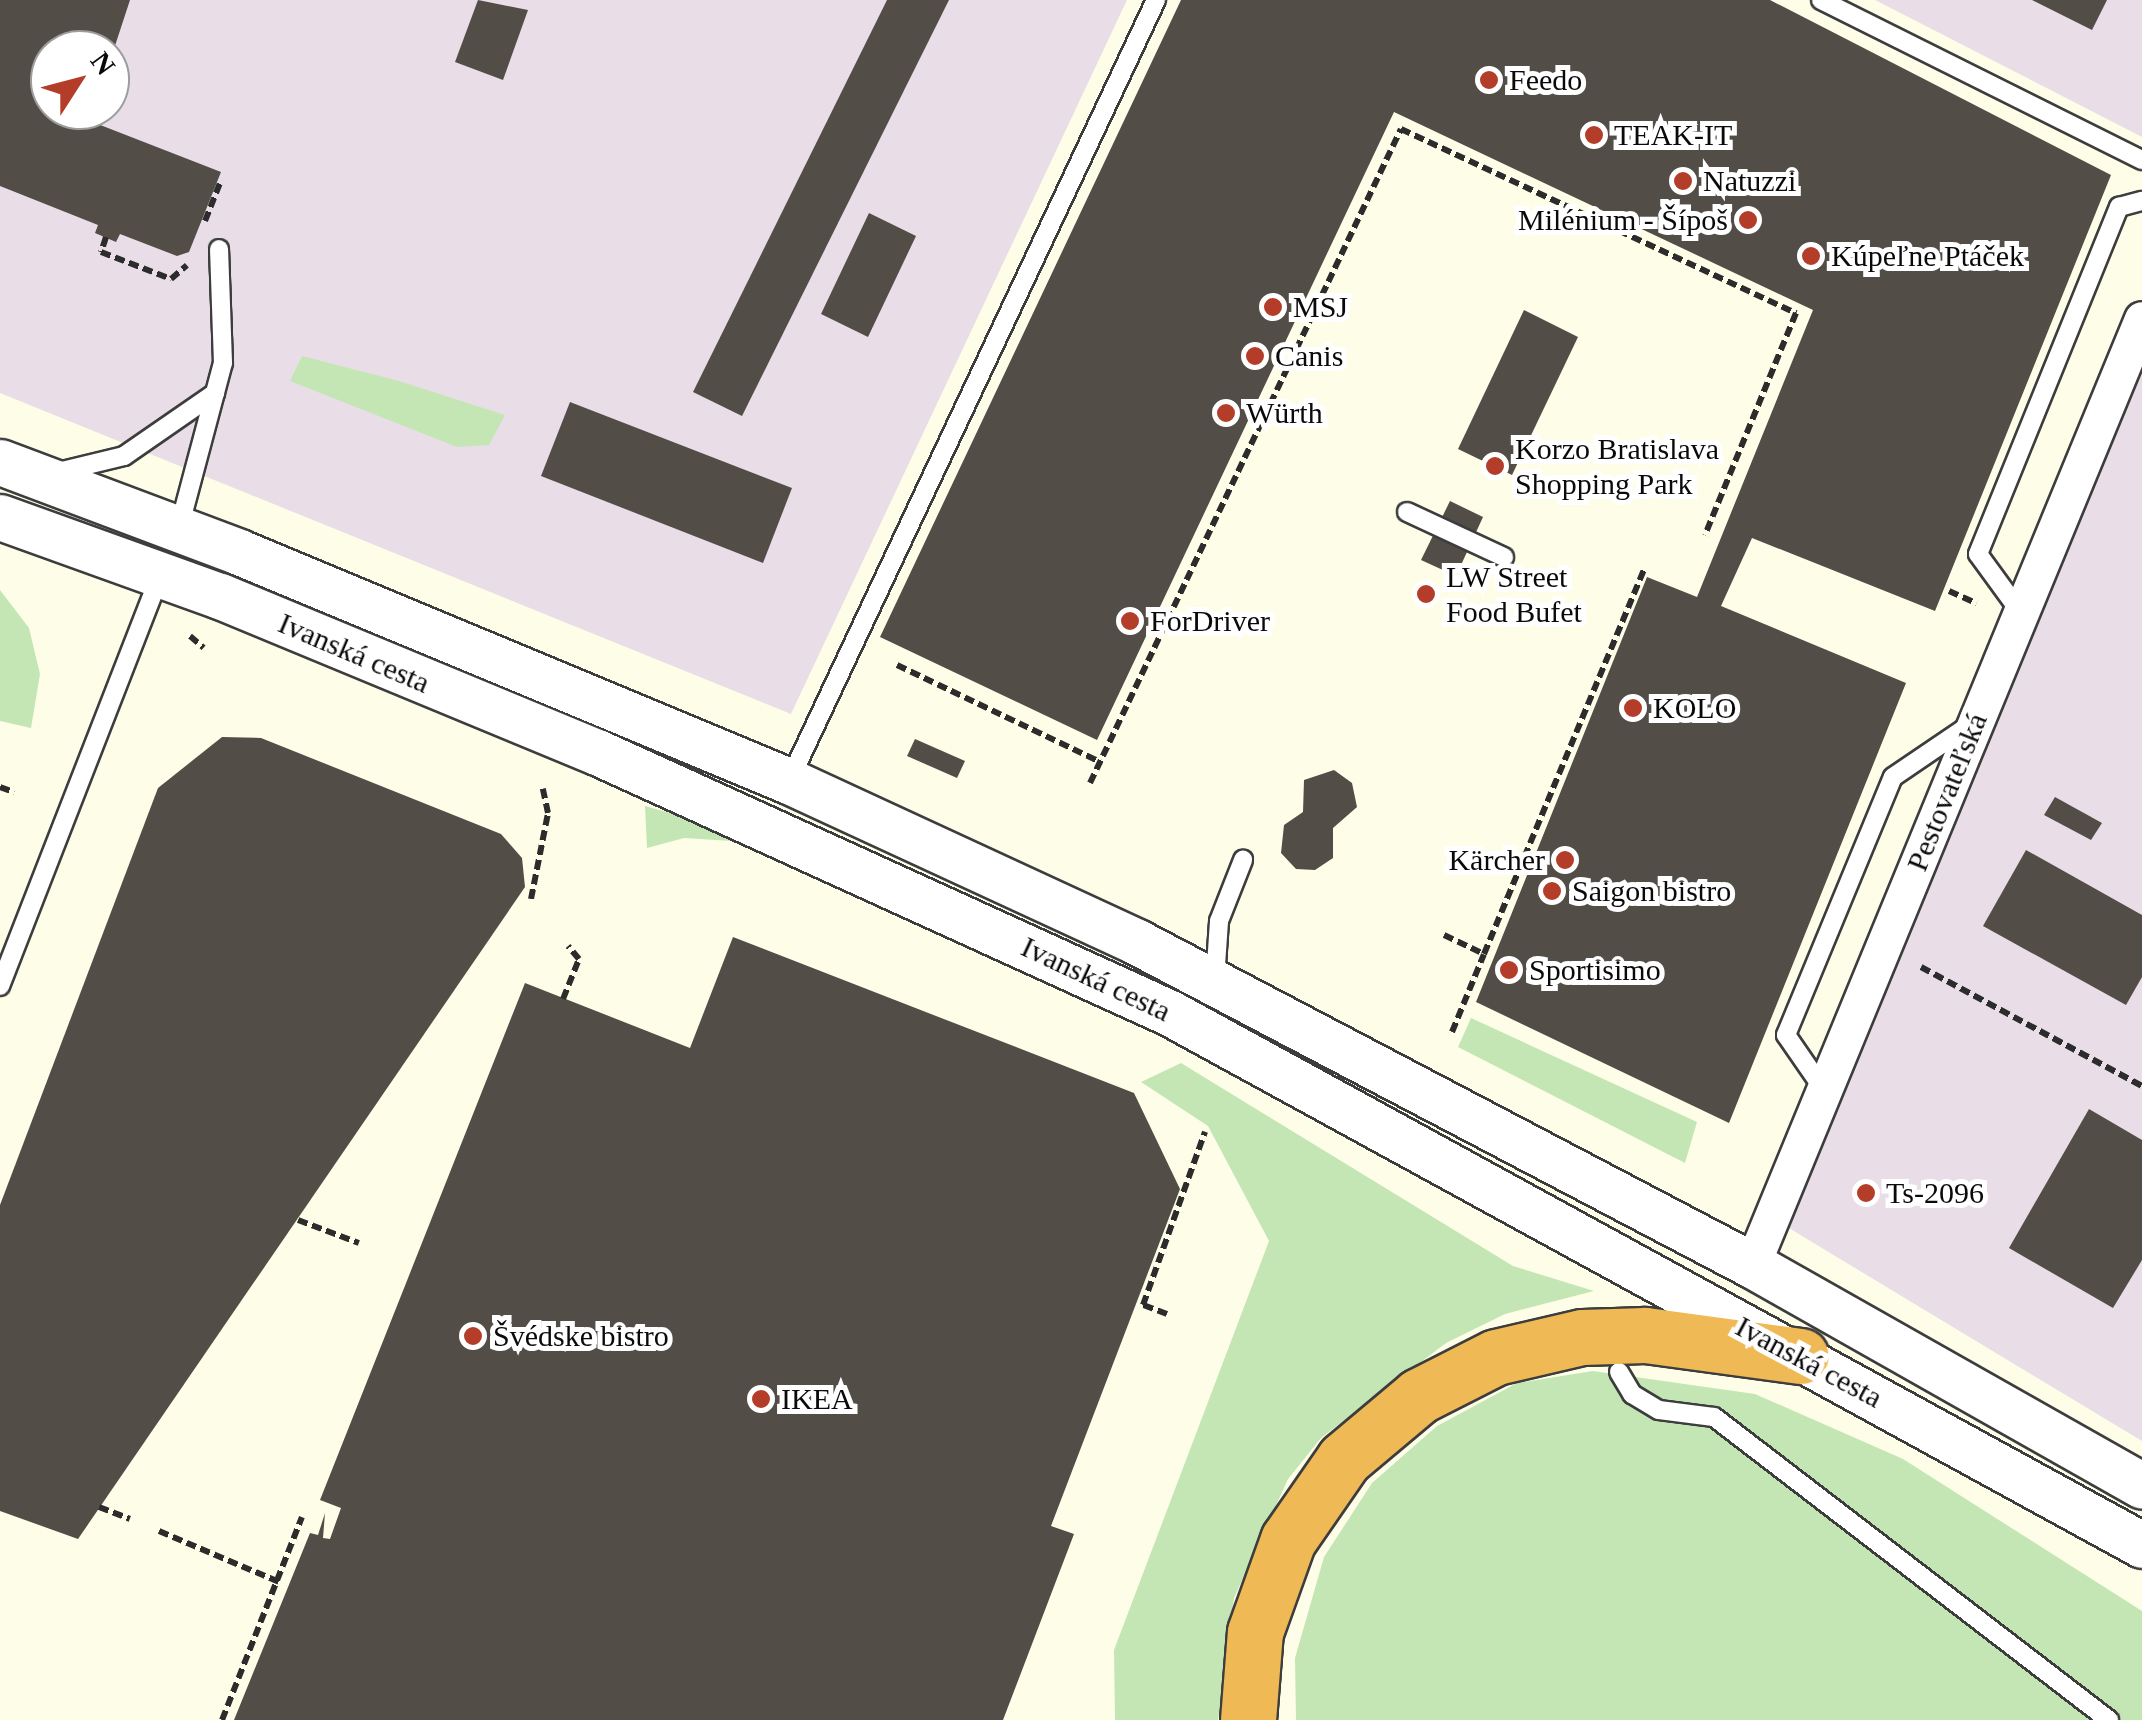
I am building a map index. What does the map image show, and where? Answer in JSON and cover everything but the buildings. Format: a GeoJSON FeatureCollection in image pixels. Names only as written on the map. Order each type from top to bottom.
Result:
{"type":"FeatureCollection","features":[{"type":"Feature","properties":{"kind":"highway"},"geometry":{"type":"LineString","coordinates":[[1248,1720],[1255,1632],[1288,1540],[1344,1459],[1418,1396],[1496,1357],[1582,1338],[1645,1335],[1801,1356]]}},
{"type":"Feature","properties":{"kind":"street","name":"Pestovateľská"},"geometry":{"type":"LineString","coordinates":[[1752,1265],[2142,319]]}},
{"type":"Feature","properties":{"kind":"street","name":"Ivanská cesta"},"geometry":{"type":"LineString","coordinates":[[20,469],[179,529],[789,781],[1215,981],[1752,1265],[2142,1486]]}},
{"type":"Feature","properties":{"kind":"street","name":"Ivanská cesta"},"geometry":{"type":"LineString","coordinates":[[0,517],[160,575],[614,760],[1170,1012],[2142,1545]]}},
{"type":"Feature","properties":{"kind":"street"},"geometry":{"type":"LineString","coordinates":[[1730,1320],[1752,1265]]}},
{"type":"Feature","properties":{"kind":"lane"},"geometry":{"type":"LineString","coordinates":[[789,781],[1156,0]]}},
{"type":"Feature","properties":{"kind":"lane"},"geometry":{"type":"LineString","coordinates":[[1820,0],[2142,160]]}},
{"type":"Feature","properties":{"kind":"lane"},"geometry":{"type":"LineString","coordinates":[[2021,613],[1978,554],[2119,206],[2142,201]]}},
{"type":"Feature","properties":{"kind":"lane"},"geometry":{"type":"LineString","coordinates":[[179,529],[224,363],[220,249]]}},
{"type":"Feature","properties":{"kind":"lane"},"geometry":{"type":"LineString","coordinates":[[20,469],[124,456],[216,393]]}},
{"type":"Feature","properties":{"kind":"lane"},"geometry":{"type":"LineString","coordinates":[[1407,512],[1504,557]]}},
{"type":"Feature","properties":{"kind":"lane"},"geometry":{"type":"LineString","coordinates":[[0,986],[160,575]]}},
{"type":"Feature","properties":{"kind":"lane"},"geometry":{"type":"LineString","coordinates":[[1824,1090],[1786,1035],[1893,778],[1976,720]]}},
{"type":"Feature","properties":{"kind":"lane"},"geometry":{"type":"LineString","coordinates":[[1215,981],[1219,922],[1243,860]]}},
{"type":"Feature","properties":{"kind":"lane"},"geometry":{"type":"LineString","coordinates":[[1619,1372],[1632,1394],[1659,1410],[1714,1417],[2109,1720]]}},
{"type":"Feature","properties":{"kind":"path"},"geometry":{"type":"LineString","coordinates":[[1090,783],[1400,129],[1796,313],[1705,535]]}},
{"type":"Feature","properties":{"kind":"path"},"geometry":{"type":"LineString","coordinates":[[198,238],[220,183]]}},
{"type":"Feature","properties":{"kind":"path"},"geometry":{"type":"LineString","coordinates":[[106,237],[100,252],[170,279],[191,255]]}},
{"type":"Feature","properties":{"kind":"path"},"geometry":{"type":"LineString","coordinates":[[1452,1032],[1646,567]]}},
{"type":"Feature","properties":{"kind":"path"},"geometry":{"type":"LineString","coordinates":[[1949,591],[1977,603]]}},
{"type":"Feature","properties":{"kind":"path"},"geometry":{"type":"LineString","coordinates":[[184,633],[204,648]]}},
{"type":"Feature","properties":{"kind":"path"},"geometry":{"type":"LineString","coordinates":[[896,665],[1100,762]]}},
{"type":"Feature","properties":{"kind":"path"},"geometry":{"type":"LineString","coordinates":[[0,787],[14,792]]}},
{"type":"Feature","properties":{"kind":"path"},"geometry":{"type":"LineString","coordinates":[[531,899],[548,812],[543,788]]}},
{"type":"Feature","properties":{"kind":"path"},"geometry":{"type":"LineString","coordinates":[[1444,935],[1484,954]]}},
{"type":"Feature","properties":{"kind":"path"},"geometry":{"type":"LineString","coordinates":[[563,998],[579,959],[568,946]]}},
{"type":"Feature","properties":{"kind":"path"},"geometry":{"type":"LineString","coordinates":[[1921,967],[2142,1086]]}},
{"type":"Feature","properties":{"kind":"path"},"geometry":{"type":"LineString","coordinates":[[1166,1314],[1143,1305],[1205,1132]]}},
{"type":"Feature","properties":{"kind":"path"},"geometry":{"type":"LineString","coordinates":[[298,1220],[358,1243]]}},
{"type":"Feature","properties":{"kind":"path"},"geometry":{"type":"LineString","coordinates":[[99,1507],[130,1519]]}},
{"type":"Feature","properties":{"kind":"path"},"geometry":{"type":"LineString","coordinates":[[222,1720],[302,1518]]}},
{"type":"Feature","properties":{"kind":"path"},"geometry":{"type":"LineString","coordinates":[[159,1531],[279,1582]]}},
{"type":"Feature","properties":{"kind":"shaded area"},"geometry":{"type":"Polygon","coordinates":[[[0,0],[1127,0],[791,714],[0,393],[0,0]]]}},
{"type":"Feature","properties":{"kind":"shaded area"},"geometry":{"type":"Polygon","coordinates":[[[1875,0],[2142,0],[2142,137],[1875,0]]]}},
{"type":"Feature","properties":{"kind":"shaded area"},"geometry":{"type":"Polygon","coordinates":[[[2142,319],[2142,1441],[1772,1218],[2142,319]]]}},
{"type":"Feature","properties":{"kind":"green space"},"geometry":{"type":"Polygon","coordinates":[[[302,356],[399,381],[505,415],[489,445],[457,447],[290,381],[302,356]]]}},
{"type":"Feature","properties":{"kind":"green space"},"geometry":{"type":"Polygon","coordinates":[[[0,590],[29,628],[40,674],[31,728],[0,721],[0,590]]]}},
{"type":"Feature","properties":{"kind":"green space"},"geometry":{"type":"Polygon","coordinates":[[[645,806],[695,820],[747,842],[684,838],[647,848],[645,806]]]}},
{"type":"Feature","properties":{"kind":"green space"},"geometry":{"type":"Polygon","coordinates":[[[1471,1018],[1697,1122],[1685,1163],[1458,1047],[1471,1018]]]}},
{"type":"Feature","properties":{"kind":"green space"},"geometry":{"type":"Polygon","coordinates":[[[1181,1063],[1513,1266],[1594,1291],[1505,1314],[1446,1343],[1321,1438],[1288,1479],[1234,1598],[1218,1720],[1115,1720],[1114,1650],[1269,1241],[1208,1126],[1141,1082],[1181,1063]]]}},
{"type":"Feature","properties":{"kind":"green space"},"geometry":{"type":"Polygon","coordinates":[[[1593,1371],[1755,1394],[1903,1459],[2142,1611],[2142,1720],[1296,1720],[1295,1658],[1324,1557],[1372,1483],[1437,1426],[1517,1383],[1593,1371]]]}},
{"type":"Feature","properties":{"kind":"place","name":"Feedo"},"geometry":{"type":"Point","coordinates":[1489,80]}},
{"type":"Feature","properties":{"kind":"place","name":"TEAK-IT"},"geometry":{"type":"Point","coordinates":[1594,135]}},
{"type":"Feature","properties":{"kind":"place","name":"Natuzzi"},"geometry":{"type":"Point","coordinates":[1683,181]}},
{"type":"Feature","properties":{"kind":"place","name":"Milénium - Šípoš"},"geometry":{"type":"Point","coordinates":[1748,220]}},
{"type":"Feature","properties":{"kind":"place","name":"Kúpeľne Ptáček"},"geometry":{"type":"Point","coordinates":[1811,256]}},
{"type":"Feature","properties":{"kind":"place","name":"MSJ"},"geometry":{"type":"Point","coordinates":[1273,307]}},
{"type":"Feature","properties":{"kind":"place","name":"Canis"},"geometry":{"type":"Point","coordinates":[1255,356]}},
{"type":"Feature","properties":{"kind":"place","name":"Würth"},"geometry":{"type":"Point","coordinates":[1226,413]}},
{"type":"Feature","properties":{"kind":"place","name":"Korzo Bratislava Shopping Park"},"geometry":{"type":"Point","coordinates":[1495,466]}},
{"type":"Feature","properties":{"kind":"place","name":"LW Street Food Bufet"},"geometry":{"type":"Point","coordinates":[1426,594]}},
{"type":"Feature","properties":{"kind":"place","name":"ForDriver"},"geometry":{"type":"Point","coordinates":[1130,621]}},
{"type":"Feature","properties":{"kind":"place","name":"KOLO"},"geometry":{"type":"Point","coordinates":[1633,708]}},
{"type":"Feature","properties":{"kind":"place","name":"Kärcher"},"geometry":{"type":"Point","coordinates":[1565,860]}},
{"type":"Feature","properties":{"kind":"place","name":"Saigon bistro"},"geometry":{"type":"Point","coordinates":[1552,891]}},
{"type":"Feature","properties":{"kind":"place","name":"Sportisimo"},"geometry":{"type":"Point","coordinates":[1509,970]}},
{"type":"Feature","properties":{"kind":"place","name":"Ts-2096"},"geometry":{"type":"Point","coordinates":[1866,1193]}},
{"type":"Feature","properties":{"kind":"place","name":"Švédske bistro"},"geometry":{"type":"Point","coordinates":[473,1336]}},
{"type":"Feature","properties":{"kind":"place","name":"IKEA"},"geometry":{"type":"Point","coordinates":[761,1399]}}]}
